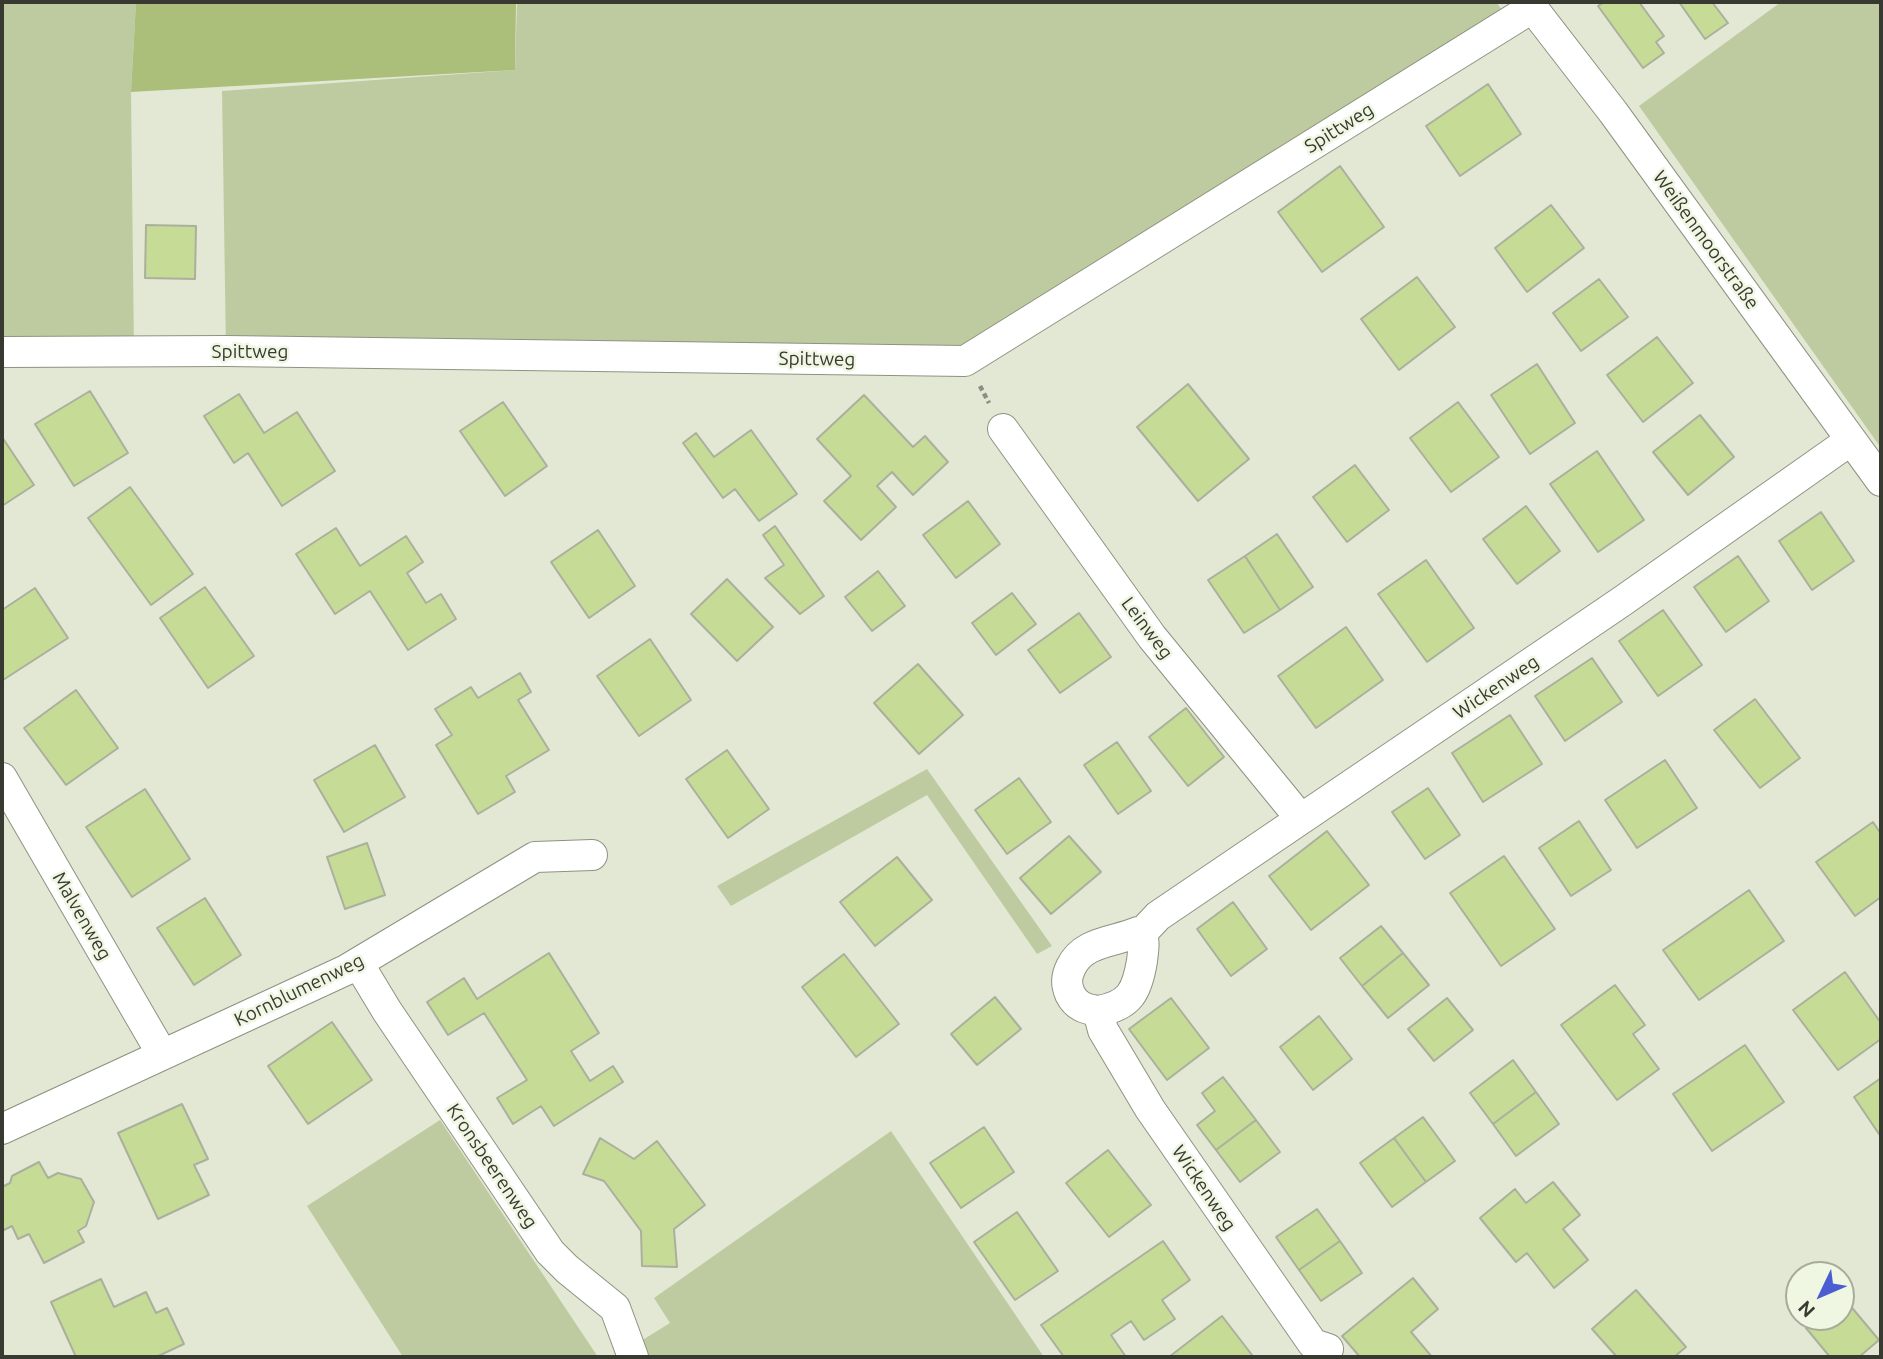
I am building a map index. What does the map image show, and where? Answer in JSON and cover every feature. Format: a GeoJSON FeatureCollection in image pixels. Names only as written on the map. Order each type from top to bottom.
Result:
{"type":"FeatureCollection","features":[{"type":"Feature","properties":{"kind":"street","name":"Spittweg"},"geometry":{"type":"LineString","coordinates":[[2,352],[226,351],[965,361],[1530,5]]}},
{"type":"Feature","properties":{"kind":"street","name":"Weißenmoorstraße"},"geometry":{"type":"LineString","coordinates":[[1530,5],[1613,112],[1881,481]]}},
{"type":"Feature","properties":{"kind":"street","name":"Leinweg"},"geometry":{"type":"LineString","coordinates":[[1003,429],[1152,637],[1301,819]]}},
{"type":"Feature","properties":{"kind":"street","name":"Wickenweg"},"geometry":{"type":"LineString","coordinates":[[1328,1349],[1312,1345],[1157,1120],[1104,1030],[1098,1011],[1080,1006],[1073,999],[1066,980],[1075,959],[1085,949],[1142,933],[1158,916],[1610,610],[1851,440]]}},
{"type":"Feature","properties":{"kind":"street","name":"Malvenweg"},"geometry":{"type":"LineString","coordinates":[[2,778],[162,1054]]}},
{"type":"Feature","properties":{"kind":"street","name":"Kornblumenweg"},"geometry":{"type":"LineString","coordinates":[[2,1129],[346,970],[535,857],[592,855]]}},
{"type":"Feature","properties":{"kind":"street"},"geometry":{"type":"LineString","coordinates":[[1098,1011],[1121,1004],[1134,991],[1138,983],[1145,942],[1142,933]]}},
{"type":"Feature","properties":{"kind":"street","name":"Kronsbeerenweg"},"geometry":{"type":"LineString","coordinates":[[358,963],[394,1022],[550,1252],[615,1308],[633,1357]]}},
{"type":"Feature","properties":{"kind":"path"},"geometry":{"type":"LineString","coordinates":[[965,361],[1003,429]]}},
{"type":"Feature","properties":{"kind":"green space"},"geometry":{"type":"Polygon","coordinates":[[[2,2],[136,2],[131,92],[134,352],[2,352],[2,2]]]}},
{"type":"Feature","properties":{"kind":"green space"},"geometry":{"type":"Polygon","coordinates":[[[136,2],[516,2],[515,70],[131,92],[136,2]]]}},
{"type":"Feature","properties":{"kind":"green space"},"geometry":{"type":"Polygon","coordinates":[[[517,2],[1496,2],[1502,10],[961,356],[226,351],[222,91],[515,70],[517,2]]]}},
{"type":"Feature","properties":{"kind":"green space"},"geometry":{"type":"Polygon","coordinates":[[[1781,2],[1881,2],[1881,448],[1639,106],[1781,2]]]}},
{"type":"Feature","properties":{"kind":"green space"},"geometry":{"type":"Polygon","coordinates":[[[927,769],[1052,946],[1037,954],[927,795],[731,906],[717,886],[927,769]]]}},
{"type":"Feature","properties":{"kind":"green space"},"geometry":{"type":"Polygon","coordinates":[[[440,1120],[598,1357],[403,1357],[307,1206],[440,1120]]]}},
{"type":"Feature","properties":{"kind":"green space"},"geometry":{"type":"Polygon","coordinates":[[[891,1131],[1044,1357],[615,1357],[670,1323],[654,1298],[891,1131]]]}},
{"type":"Feature","properties":{"kind":"building"},"geometry":{"type":"Polygon","coordinates":[[[1604,2],[1639,2],[1664,36],[1656,42],[1664,53],[1643,68],[1598,6],[1604,2]]]}},
{"type":"Feature","properties":{"kind":"building"},"geometry":{"type":"Polygon","coordinates":[[[1679,2],[1712,2],[1728,23],[1705,39],[1679,2]]]}},
{"type":"Feature","properties":{"kind":"building"},"geometry":{"type":"Polygon","coordinates":[[[1488,84],[1521,134],[1460,176],[1426,126],[1488,84]]]}},
{"type":"Feature","properties":{"kind":"building"},"geometry":{"type":"Polygon","coordinates":[[[1340,166],[1384,227],[1322,272],[1278,212],[1340,166]]]}},
{"type":"Feature","properties":{"kind":"building"},"geometry":{"type":"Polygon","coordinates":[[[1551,205],[1584,248],[1527,292],[1495,248],[1551,205]]]}},
{"type":"Feature","properties":{"kind":"building"},"geometry":{"type":"Polygon","coordinates":[[[146,225],[196,226],[195,279],[145,278],[146,225]]]}},
{"type":"Feature","properties":{"kind":"building"},"geometry":{"type":"Polygon","coordinates":[[[1417,277],[1455,327],[1399,370],[1361,319],[1417,277]]]}},
{"type":"Feature","properties":{"kind":"building"},"geometry":{"type":"Polygon","coordinates":[[[1599,279],[1628,317],[1581,351],[1553,313],[1599,279]]]}},
{"type":"Feature","properties":{"kind":"building"},"geometry":{"type":"Polygon","coordinates":[[[1657,337],[1693,383],[1643,422],[1607,375],[1657,337]]]}},
{"type":"Feature","properties":{"kind":"building"},"geometry":{"type":"Polygon","coordinates":[[[1537,364],[1575,423],[1530,454],[1491,395],[1537,364]]]}},
{"type":"Feature","properties":{"kind":"building"},"geometry":{"type":"Polygon","coordinates":[[[1188,384],[1249,459],[1198,501],[1137,427],[1188,384]]]}},
{"type":"Feature","properties":{"kind":"building"},"geometry":{"type":"Polygon","coordinates":[[[90,391],[128,453],[74,486],[35,424],[90,391]]]}},
{"type":"Feature","properties":{"kind":"building"},"geometry":{"type":"Polygon","coordinates":[[[239,394],[264,433],[297,412],[335,471],[282,506],[248,453],[234,463],[204,416],[239,394]]]}},
{"type":"Feature","properties":{"kind":"building"},"geometry":{"type":"Polygon","coordinates":[[[864,395],[913,447],[925,436],[948,462],[913,495],[892,472],[877,486],[896,507],[861,540],[824,501],[851,476],[817,439],[864,395]]]}},
{"type":"Feature","properties":{"kind":"building"},"geometry":{"type":"Polygon","coordinates":[[[503,402],[547,466],[505,496],[460,431],[503,402]]]}},
{"type":"Feature","properties":{"kind":"building"},"geometry":{"type":"Polygon","coordinates":[[[1458,402],[1499,457],[1451,492],[1410,438],[1458,402]]]}},
{"type":"Feature","properties":{"kind":"building"},"geometry":{"type":"Polygon","coordinates":[[[1700,415],[1734,457],[1688,495],[1653,452],[1700,415]]]}},
{"type":"Feature","properties":{"kind":"building"},"geometry":{"type":"Polygon","coordinates":[[[751,430],[797,494],[759,521],[735,489],[723,498],[683,443],[696,433],[714,457],[751,430]]]}},
{"type":"Feature","properties":{"kind":"building"},"geometry":{"type":"Polygon","coordinates":[[[2,437],[34,485],[2,506],[2,437]]]}},
{"type":"Feature","properties":{"kind":"building"},"geometry":{"type":"Polygon","coordinates":[[[1597,451],[1644,520],[1598,552],[1550,484],[1597,451]]]}},
{"type":"Feature","properties":{"kind":"building"},"geometry":{"type":"Polygon","coordinates":[[[1355,465],[1389,510],[1347,542],[1313,497],[1355,465]]]}},
{"type":"Feature","properties":{"kind":"building"},"geometry":{"type":"Polygon","coordinates":[[[130,487],[193,574],[151,605],[88,518],[130,487]]]}},
{"type":"Feature","properties":{"kind":"building"},"geometry":{"type":"Polygon","coordinates":[[[968,501],[1000,544],[956,578],[923,535],[968,501]]]}},
{"type":"Feature","properties":{"kind":"building"},"geometry":{"type":"Polygon","coordinates":[[[1526,506],[1560,551],[1517,584],[1483,539],[1526,506]]]}},
{"type":"Feature","properties":{"kind":"building"},"geometry":{"type":"Polygon","coordinates":[[[1821,512],[1854,561],[1812,590],[1779,541],[1821,512]]]}},
{"type":"Feature","properties":{"kind":"building"},"geometry":{"type":"Polygon","coordinates":[[[775,526],[824,596],[800,614],[765,578],[784,565],[763,535],[775,526]]]}},
{"type":"Feature","properties":{"kind":"building"},"geometry":{"type":"Polygon","coordinates":[[[336,528],[360,566],[406,536],[423,562],[407,573],[426,603],[441,594],[456,619],[408,650],[370,591],[335,614],[296,554],[336,528]]]}},
{"type":"Feature","properties":{"kind":"building"},"geometry":{"type":"Polygon","coordinates":[[[598,530],[635,586],[589,618],[551,562],[598,530]]]}},
{"type":"Feature","properties":{"kind":"building"},"geometry":{"type":"Polygon","coordinates":[[[1277,534],[1313,587],[1280,610],[1245,556],[1277,534]]]}},
{"type":"Feature","properties":{"kind":"building"},"geometry":{"type":"Polygon","coordinates":[[[1245,556],[1280,610],[1244,633],[1208,580],[1245,556]]]}},
{"type":"Feature","properties":{"kind":"building"},"geometry":{"type":"Polygon","coordinates":[[[1738,556],[1769,601],[1726,632],[1694,587],[1738,556]]]}},
{"type":"Feature","properties":{"kind":"building"},"geometry":{"type":"Polygon","coordinates":[[[1426,560],[1474,628],[1427,662],[1378,594],[1426,560]]]}},
{"type":"Feature","properties":{"kind":"building"},"geometry":{"type":"Polygon","coordinates":[[[878,571],[905,606],[872,631],[845,597],[878,571]]]}},
{"type":"Feature","properties":{"kind":"building"},"geometry":{"type":"Polygon","coordinates":[[[727,579],[773,627],[737,661],[691,614],[727,579]]]}},
{"type":"Feature","properties":{"kind":"building"},"geometry":{"type":"Polygon","coordinates":[[[205,587],[254,656],[208,688],[160,618],[205,587]]]}},
{"type":"Feature","properties":{"kind":"building"},"geometry":{"type":"Polygon","coordinates":[[[35,588],[68,638],[3,680],[2,610],[35,588]]]}},
{"type":"Feature","properties":{"kind":"building"},"geometry":{"type":"Polygon","coordinates":[[[1012,593],[1036,624],[996,655],[972,623],[1012,593]]]}},
{"type":"Feature","properties":{"kind":"building"},"geometry":{"type":"Polygon","coordinates":[[[1663,610],[1702,665],[1658,696],[1619,641],[1663,610]]]}},
{"type":"Feature","properties":{"kind":"building"},"geometry":{"type":"Polygon","coordinates":[[[1079,613],[1111,657],[1060,693],[1028,650],[1079,613]]]}},
{"type":"Feature","properties":{"kind":"building"},"geometry":{"type":"Polygon","coordinates":[[[1346,627],[1383,680],[1316,728],[1278,676],[1346,627]]]}},
{"type":"Feature","properties":{"kind":"building"},"geometry":{"type":"Polygon","coordinates":[[[650,639],[691,700],[639,736],[597,676],[650,639]]]}},
{"type":"Feature","properties":{"kind":"building"},"geometry":{"type":"Polygon","coordinates":[[[1592,658],[1622,702],[1565,741],[1535,696],[1592,658]]]}},
{"type":"Feature","properties":{"kind":"building"},"geometry":{"type":"Polygon","coordinates":[[[918,664],[963,715],[919,754],[874,703],[918,664]]]}},
{"type":"Feature","properties":{"kind":"building"},"geometry":{"type":"Polygon","coordinates":[[[520,673],[531,692],[518,700],[549,750],[506,776],[515,792],[478,814],[436,745],[452,735],[435,709],[471,687],[478,698],[520,673]]]}},
{"type":"Feature","properties":{"kind":"building"},"geometry":{"type":"Polygon","coordinates":[[[76,690],[118,748],[66,785],[24,728],[76,690]]]}},
{"type":"Feature","properties":{"kind":"building"},"geometry":{"type":"Polygon","coordinates":[[[1755,699],[1800,758],[1760,788],[1714,730],[1755,699]]]}},
{"type":"Feature","properties":{"kind":"building"},"geometry":{"type":"Polygon","coordinates":[[[1186,708],[1224,757],[1188,786],[1149,737],[1186,708]]]}},
{"type":"Feature","properties":{"kind":"building"},"geometry":{"type":"Polygon","coordinates":[[[1510,715],[1542,764],[1483,802],[1452,753],[1510,715]]]}},
{"type":"Feature","properties":{"kind":"building"},"geometry":{"type":"Polygon","coordinates":[[[1117,742],[1151,791],[1118,814],[1084,765],[1117,742]]]}},
{"type":"Feature","properties":{"kind":"building"},"geometry":{"type":"Polygon","coordinates":[[[375,745],[405,797],[344,832],[314,780],[375,745]]]}},
{"type":"Feature","properties":{"kind":"building"},"geometry":{"type":"Polygon","coordinates":[[[727,750],[769,809],[728,838],[686,779],[727,750]]]}},
{"type":"Feature","properties":{"kind":"building"},"geometry":{"type":"Polygon","coordinates":[[[1665,760],[1697,808],[1637,848],[1605,800],[1665,760]]]}},
{"type":"Feature","properties":{"kind":"building"},"geometry":{"type":"Polygon","coordinates":[[[1019,778],[1051,822],[1007,854],[975,810],[1019,778]]]}},
{"type":"Feature","properties":{"kind":"building"},"geometry":{"type":"Polygon","coordinates":[[[1428,788],[1460,835],[1425,859],[1392,812],[1428,788]]]}},
{"type":"Feature","properties":{"kind":"building"},"geometry":{"type":"Polygon","coordinates":[[[145,789],[190,859],[132,897],[86,827],[145,789]]]}},
{"type":"Feature","properties":{"kind":"building"},"geometry":{"type":"Polygon","coordinates":[[[1579,821],[1611,870],[1571,896],[1539,848],[1579,821]]]}},
{"type":"Feature","properties":{"kind":"building"},"geometry":{"type":"Polygon","coordinates":[[[1873,822],[1881,834],[1881,897],[1855,916],[1816,862],[1873,822]]]}},
{"type":"Feature","properties":{"kind":"building"},"geometry":{"type":"Polygon","coordinates":[[[1327,831],[1369,885],[1311,930],[1269,876],[1327,831]]]}},
{"type":"Feature","properties":{"kind":"building"},"geometry":{"type":"Polygon","coordinates":[[[1069,836],[1101,872],[1051,914],[1020,878],[1069,836]]]}},
{"type":"Feature","properties":{"kind":"building"},"geometry":{"type":"Polygon","coordinates":[[[367,843],[385,895],[345,909],[327,857],[367,843]]]}},
{"type":"Feature","properties":{"kind":"building"},"geometry":{"type":"Polygon","coordinates":[[[1504,856],[1555,929],[1501,966],[1450,893],[1504,856]]]}},
{"type":"Feature","properties":{"kind":"building"},"geometry":{"type":"Polygon","coordinates":[[[897,857],[932,900],[875,946],[840,902],[897,857]]]}},
{"type":"Feature","properties":{"kind":"building"},"geometry":{"type":"Polygon","coordinates":[[[1749,890],[1784,941],[1699,1000],[1663,950],[1749,890]]]}},
{"type":"Feature","properties":{"kind":"building"},"geometry":{"type":"Polygon","coordinates":[[[205,898],[241,955],[194,985],[157,928],[205,898]]]}},
{"type":"Feature","properties":{"kind":"building"},"geometry":{"type":"Polygon","coordinates":[[[1233,902],[1267,949],[1231,976],[1197,929],[1233,902]]]}},
{"type":"Feature","properties":{"kind":"building"},"geometry":{"type":"Polygon","coordinates":[[[1381,926],[1403,953],[1362,986],[1340,958],[1381,926]]]}},
{"type":"Feature","properties":{"kind":"building"},"geometry":{"type":"Polygon","coordinates":[[[549,953],[599,1033],[571,1051],[590,1081],[613,1066],[623,1082],[554,1126],[541,1106],[513,1124],[497,1098],[527,1080],[484,1013],[448,1035],[427,1002],[464,978],[477,999],[549,953]]]}},
{"type":"Feature","properties":{"kind":"building"},"geometry":{"type":"Polygon","coordinates":[[[1403,953],[1429,985],[1388,1018],[1362,986],[1403,953]]]}},
{"type":"Feature","properties":{"kind":"building"},"geometry":{"type":"Polygon","coordinates":[[[844,954],[899,1024],[856,1057],[802,987],[844,954]]]}},
{"type":"Feature","properties":{"kind":"building"},"geometry":{"type":"Polygon","coordinates":[[[1845,972],[1881,1023],[1881,1039],[1838,1070],[1793,1010],[1845,972]]]}},
{"type":"Feature","properties":{"kind":"building"},"geometry":{"type":"Polygon","coordinates":[[[1615,985],[1645,1025],[1633,1034],[1659,1069],[1617,1100],[1561,1025],[1615,985]]]}},
{"type":"Feature","properties":{"kind":"building"},"geometry":{"type":"Polygon","coordinates":[[[995,997],[1021,1029],[977,1065],[951,1034],[995,997]]]}},
{"type":"Feature","properties":{"kind":"building"},"geometry":{"type":"Polygon","coordinates":[[[1171,998],[1209,1048],[1167,1080],[1129,1029],[1171,998]]]}},
{"type":"Feature","properties":{"kind":"building"},"geometry":{"type":"Polygon","coordinates":[[[1447,998],[1473,1030],[1434,1061],[1408,1029],[1447,998]]]}},
{"type":"Feature","properties":{"kind":"building"},"geometry":{"type":"Polygon","coordinates":[[[1319,1016],[1352,1059],[1313,1090],[1280,1047],[1319,1016]]]}},
{"type":"Feature","properties":{"kind":"building"},"geometry":{"type":"Polygon","coordinates":[[[332,1022],[372,1080],[308,1124],[268,1066],[332,1022]]]}},
{"type":"Feature","properties":{"kind":"building"},"geometry":{"type":"Polygon","coordinates":[[[1745,1045],[1784,1102],[1712,1151],[1673,1094],[1745,1045]]]}},
{"type":"Feature","properties":{"kind":"building"},"geometry":{"type":"Polygon","coordinates":[[[1513,1060],[1536,1092],[1493,1124],[1470,1093],[1513,1060]]]}},
{"type":"Feature","properties":{"kind":"building"},"geometry":{"type":"Polygon","coordinates":[[[1223,1077],[1256,1120],[1216,1150],[1197,1125],[1215,1111],[1202,1093],[1223,1077]]]}},
{"type":"Feature","properties":{"kind":"building"},"geometry":{"type":"Polygon","coordinates":[[[1881,1078],[1881,1137],[1854,1097],[1881,1078]]]}},
{"type":"Feature","properties":{"kind":"building"},"geometry":{"type":"Polygon","coordinates":[[[1536,1092],[1559,1124],[1516,1156],[1493,1124],[1536,1092]]]}},
{"type":"Feature","properties":{"kind":"building"},"geometry":{"type":"Polygon","coordinates":[[[182,1104],[208,1159],[194,1165],[209,1195],[158,1219],[118,1133],[182,1104]]]}},
{"type":"Feature","properties":{"kind":"building"},"geometry":{"type":"Polygon","coordinates":[[[1423,1117],[1455,1161],[1426,1182],[1394,1138],[1423,1117]]]}},
{"type":"Feature","properties":{"kind":"building"},"geometry":{"type":"Polygon","coordinates":[[[1256,1120],[1280,1152],[1240,1182],[1216,1150],[1256,1120]]]}},
{"type":"Feature","properties":{"kind":"building"},"geometry":{"type":"Polygon","coordinates":[[[984,1127],[1014,1172],[961,1208],[930,1163],[984,1127]]]}},
{"type":"Feature","properties":{"kind":"building"},"geometry":{"type":"Polygon","coordinates":[[[600,1138],[634,1159],[657,1141],[705,1205],[674,1229],[677,1267],[642,1266],[641,1231],[604,1181],[583,1174],[600,1138]]]}},
{"type":"Feature","properties":{"kind":"building"},"geometry":{"type":"Polygon","coordinates":[[[1394,1138],[1426,1182],[1392,1207],[1360,1163],[1394,1138]]]}},
{"type":"Feature","properties":{"kind":"building"},"geometry":{"type":"Polygon","coordinates":[[[1108,1150],[1151,1205],[1109,1237],[1066,1183],[1108,1150]]]}},
{"type":"Feature","properties":{"kind":"building"},"geometry":{"type":"Polygon","coordinates":[[[39,1162],[48,1178],[58,1173],[81,1179],[94,1202],[86,1226],[78,1231],[84,1242],[44,1263],[29,1234],[18,1239],[12,1226],[2,1231],[2,1187],[10,1183],[12,1176],[39,1162]]]}},
{"type":"Feature","properties":{"kind":"building"},"geometry":{"type":"Polygon","coordinates":[[[1553,1182],[1580,1215],[1563,1229],[1588,1260],[1554,1288],[1527,1253],[1516,1262],[1480,1218],[1515,1189],[1526,1203],[1553,1182]]]}},
{"type":"Feature","properties":{"kind":"building"},"geometry":{"type":"Polygon","coordinates":[[[1317,1209],[1340,1241],[1299,1270],[1276,1237],[1317,1209]]]}},
{"type":"Feature","properties":{"kind":"building"},"geometry":{"type":"Polygon","coordinates":[[[1017,1212],[1058,1271],[1015,1300],[974,1242],[1017,1212]]]}},
{"type":"Feature","properties":{"kind":"building"},"geometry":{"type":"Polygon","coordinates":[[[1163,1241],[1190,1280],[1162,1300],[1175,1319],[1144,1340],[1131,1321],[1111,1335],[1126,1357],[1064,1357],[1041,1325],[1163,1241]]]}},
{"type":"Feature","properties":{"kind":"building"},"geometry":{"type":"Polygon","coordinates":[[[1340,1241],[1362,1273],[1321,1301],[1299,1270],[1340,1241]]]}},
{"type":"Feature","properties":{"kind":"building"},"geometry":{"type":"Polygon","coordinates":[[[1413,1278],[1438,1309],[1411,1332],[1432,1357],[1360,1357],[1342,1336],[1413,1278]]]}},
{"type":"Feature","properties":{"kind":"building"},"geometry":{"type":"Polygon","coordinates":[[[101,1279],[114,1307],[146,1292],[156,1313],[167,1308],[184,1344],[156,1357],[76,1357],[51,1302],[101,1279]]]}},
{"type":"Feature","properties":{"kind":"building"},"geometry":{"type":"Polygon","coordinates":[[[1636,1290],[1686,1347],[1674,1357],[1617,1357],[1592,1329],[1636,1290]]]}},
{"type":"Feature","properties":{"kind":"building"},"geometry":{"type":"Polygon","coordinates":[[[1855,1311],[1879,1340],[1859,1357],[1830,1357],[1808,1331],[1855,1331],[1855,1311]]]}},
{"type":"Feature","properties":{"kind":"building"},"geometry":{"type":"Polygon","coordinates":[[[1222,1316],[1252,1355],[1169,1357],[1222,1316]]]}}]}
